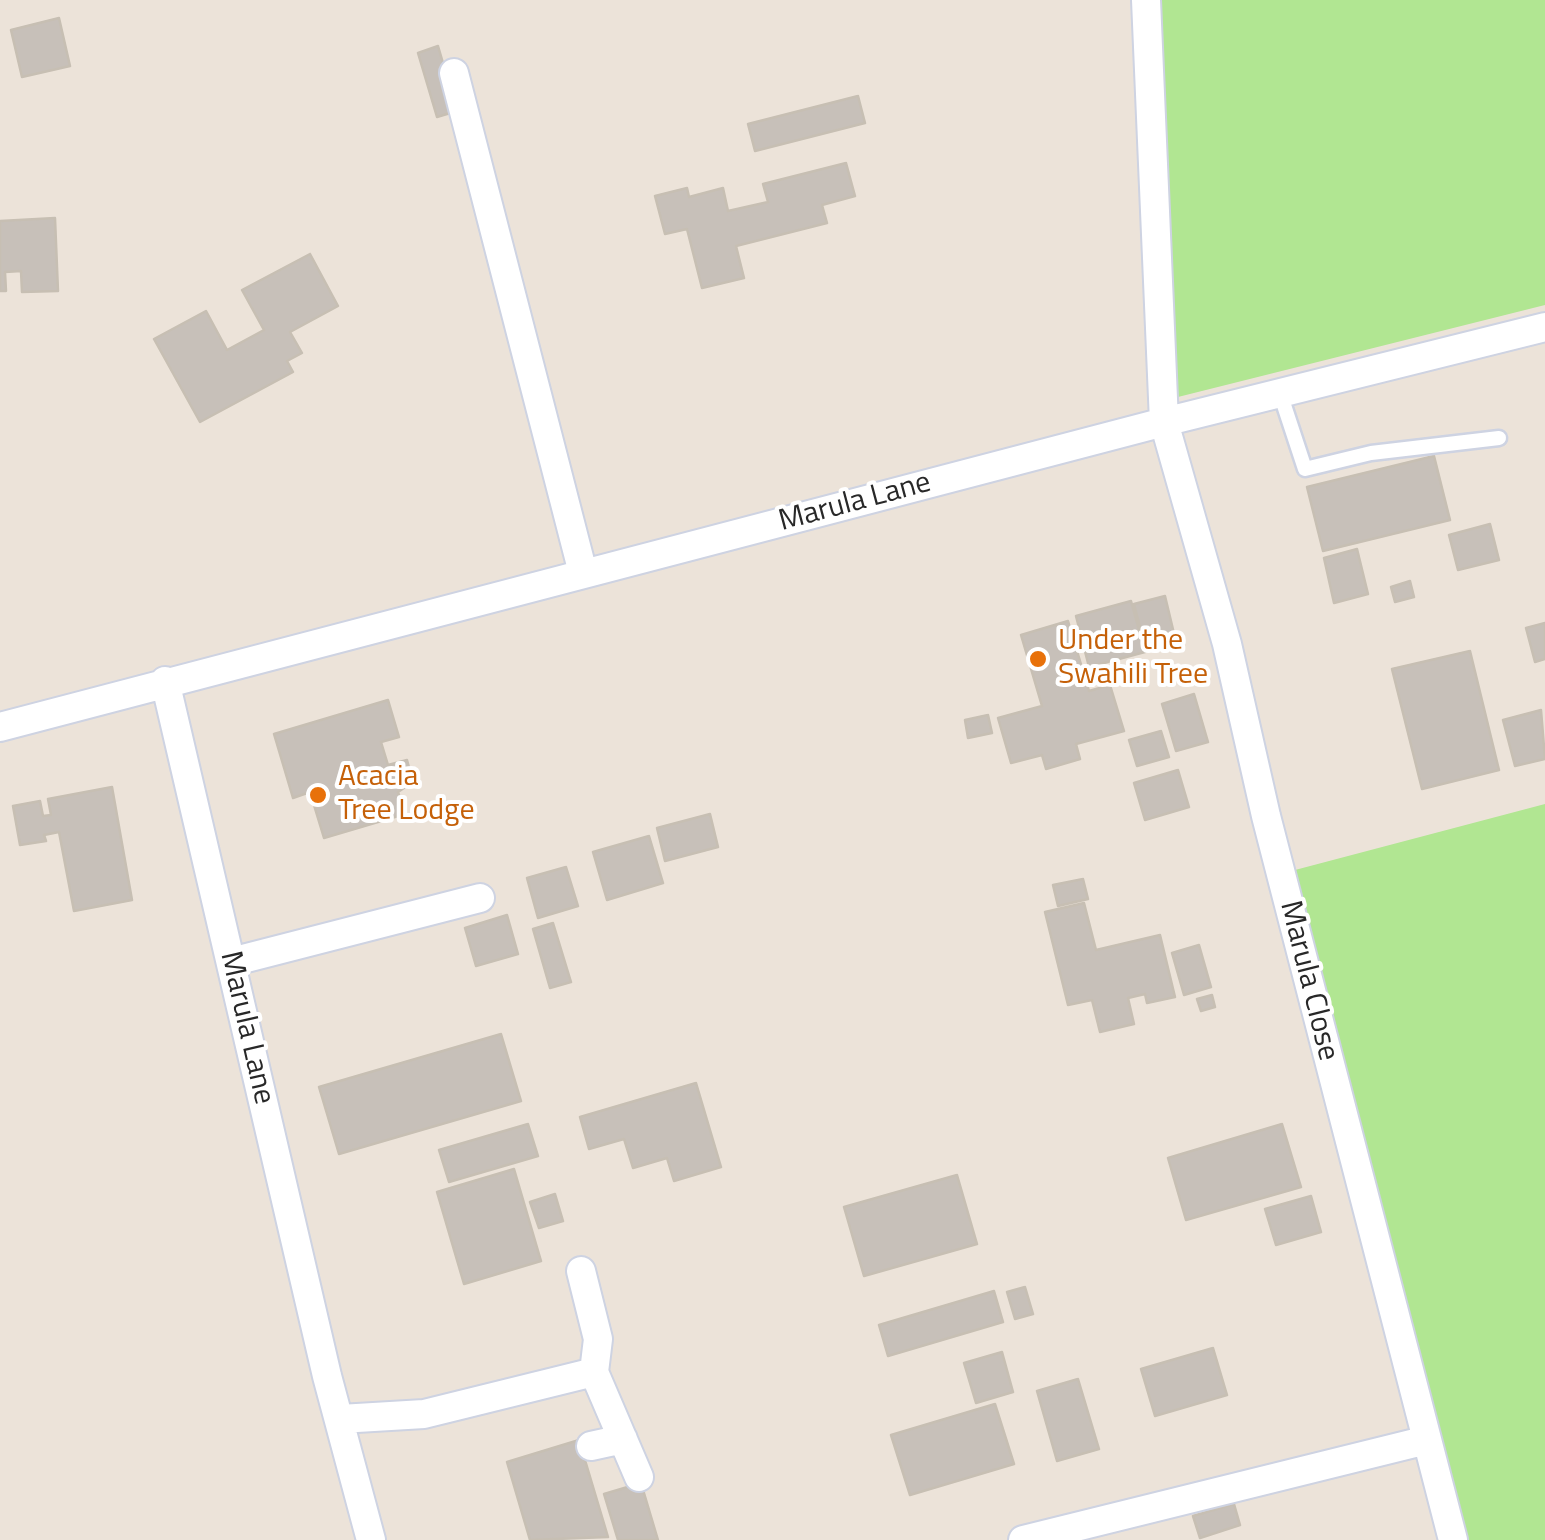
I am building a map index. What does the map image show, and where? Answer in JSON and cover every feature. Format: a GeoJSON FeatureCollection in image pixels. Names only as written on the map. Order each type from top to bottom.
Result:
{"type":"FeatureCollection","features":[{"type":"Feature","properties":{"kind":"street","name":"Marula Close"},"geometry":{"type":"LineString","coordinates":[[1146,0],[1164,422],[1227,644],[1266,816],[1453,1540]]}},
{"type":"Feature","properties":{"kind":"street"},"geometry":{"type":"LineString","coordinates":[[454,73],[583,573]]}},
{"type":"Feature","properties":{"kind":"street","name":"Marula Lane"},"geometry":{"type":"LineString","coordinates":[[0,727],[1164,422],[1545,327]]}},
{"type":"Feature","properties":{"kind":"street","name":"Marula Lane"},"geometry":{"type":"LineString","coordinates":[[165,681],[370,1540]]}},
{"type":"Feature","properties":{"kind":"street"},"geometry":{"type":"LineString","coordinates":[[231,962],[480,898]]}},
{"type":"Feature","properties":{"kind":"street"},"geometry":{"type":"LineString","coordinates":[[581,1270],[598,1340],[594,1372],[640,1476]]}},
{"type":"Feature","properties":{"kind":"street"},"geometry":{"type":"LineString","coordinates":[[340,1419],[424,1414],[594,1372]]}},
{"type":"Feature","properties":{"kind":"street"},"geometry":{"type":"LineString","coordinates":[[591,1446],[623,1439]]}},
{"type":"Feature","properties":{"kind":"street"},"geometry":{"type":"LineString","coordinates":[[1023,1540],[1426,1440]]}},
{"type":"Feature","properties":{"kind":"lane"},"geometry":{"type":"LineString","coordinates":[[1280,393],[1305,469],[1371,453],[1499,438]]}},
{"type":"Feature","properties":{"kind":"green space"},"geometry":{"type":"Polygon","coordinates":[[[1139,0],[1545,0],[1545,305],[1162,401],[1139,0]]]}},
{"type":"Feature","properties":{"kind":"green space"},"geometry":{"type":"Polygon","coordinates":[[[1545,804],[1545,1540],[1468,1540],[1295,870],[1545,804]]]}},
{"type":"Feature","properties":{"kind":"building"},"geometry":{"type":"Polygon","coordinates":[[[59,18],[70,66],[22,77],[11,30],[59,18]]]}},
{"type":"Feature","properties":{"kind":"building"},"geometry":{"type":"Polygon","coordinates":[[[438,46],[457,111],[437,117],[418,53],[438,46]]]}},
{"type":"Feature","properties":{"kind":"building"},"geometry":{"type":"Polygon","coordinates":[[[858,96],[865,123],[755,151],[748,124],[858,96]]]}},
{"type":"Feature","properties":{"kind":"building"},"geometry":{"type":"Polygon","coordinates":[[[846,163],[855,196],[822,205],[827,223],[736,246],[744,278],[702,288],[687,229],[665,234],[655,196],[687,188],[689,197],[723,188],[728,211],[768,202],[763,184],[846,163]]]}},
{"type":"Feature","properties":{"kind":"building"},"geometry":{"type":"Polygon","coordinates":[[[55,218],[58,291],[22,292],[21,271],[5,272],[6,291],[0,291],[0,221],[55,218]]]}},
{"type":"Feature","properties":{"kind":"building"},"geometry":{"type":"Polygon","coordinates":[[[310,254],[338,306],[290,332],[302,353],[287,361],[293,372],[200,422],[154,339],[206,311],[227,350],[264,330],[242,290],[310,254]]]}},
{"type":"Feature","properties":{"kind":"building"},"geometry":{"type":"Polygon","coordinates":[[[1434,456],[1450,520],[1323,551],[1307,487],[1434,456]]]}},
{"type":"Feature","properties":{"kind":"building"},"geometry":{"type":"Polygon","coordinates":[[[1490,524],[1499,560],[1458,570],[1449,535],[1490,524]]]}},
{"type":"Feature","properties":{"kind":"building"},"geometry":{"type":"Polygon","coordinates":[[[1357,549],[1368,594],[1334,603],[1324,558],[1357,549]]]}},
{"type":"Feature","properties":{"kind":"building"},"geometry":{"type":"Polygon","coordinates":[[[1410,581],[1414,597],[1395,602],[1391,587],[1410,581]]]}},
{"type":"Feature","properties":{"kind":"building"},"geometry":{"type":"Polygon","coordinates":[[[1165,596],[1176,642],[1146,650],[1134,604],[1165,596]]]}},
{"type":"Feature","properties":{"kind":"building"},"geometry":{"type":"Polygon","coordinates":[[[1131,601],[1145,652],[1089,667],[1076,616],[1131,601]]]}},
{"type":"Feature","properties":{"kind":"building"},"geometry":{"type":"Polygon","coordinates":[[[1068,621],[1089,691],[1110,685],[1124,731],[1076,744],[1080,759],[1046,769],[1042,755],[1011,763],[998,718],[1042,706],[1021,635],[1068,621]]]}},
{"type":"Feature","properties":{"kind":"building"},"geometry":{"type":"Polygon","coordinates":[[[1545,623],[1545,659],[1535,662],[1526,628],[1545,623]]]}},
{"type":"Feature","properties":{"kind":"building"},"geometry":{"type":"Polygon","coordinates":[[[1470,651],[1499,770],[1422,789],[1392,669],[1470,651]]]}},
{"type":"Feature","properties":{"kind":"building"},"geometry":{"type":"Polygon","coordinates":[[[1194,694],[1208,742],[1176,751],[1162,704],[1194,694]]]}},
{"type":"Feature","properties":{"kind":"building"},"geometry":{"type":"Polygon","coordinates":[[[388,700],[399,737],[381,742],[388,765],[407,760],[413,782],[398,792],[405,814],[324,838],[310,792],[293,798],[274,734],[388,700]]]}},
{"type":"Feature","properties":{"kind":"building"},"geometry":{"type":"Polygon","coordinates":[[[1541,710],[1545,759],[1515,766],[1503,720],[1541,710]]]}},
{"type":"Feature","properties":{"kind":"building"},"geometry":{"type":"Polygon","coordinates":[[[988,715],[992,733],[968,738],[965,720],[988,715]]]}},
{"type":"Feature","properties":{"kind":"building"},"geometry":{"type":"Polygon","coordinates":[[[1161,731],[1169,757],[1137,766],[1129,740],[1161,731]]]}},
{"type":"Feature","properties":{"kind":"building"},"geometry":{"type":"Polygon","coordinates":[[[1178,770],[1189,807],[1145,820],[1134,783],[1178,770]]]}},
{"type":"Feature","properties":{"kind":"building"},"geometry":{"type":"Polygon","coordinates":[[[112,787],[132,900],[74,911],[59,832],[44,835],[46,841],[20,845],[13,806],[40,801],[43,816],[51,815],[48,799],[112,787]]]}},
{"type":"Feature","properties":{"kind":"building"},"geometry":{"type":"Polygon","coordinates":[[[710,814],[718,847],[665,861],[657,828],[710,814]]]}},
{"type":"Feature","properties":{"kind":"building"},"geometry":{"type":"Polygon","coordinates":[[[649,836],[663,883],[607,900],[593,852],[649,836]]]}},
{"type":"Feature","properties":{"kind":"building"},"geometry":{"type":"Polygon","coordinates":[[[566,867],[578,906],[538,918],[527,878],[566,867]]]}},
{"type":"Feature","properties":{"kind":"building"},"geometry":{"type":"Polygon","coordinates":[[[1083,879],[1088,899],[1058,906],[1053,885],[1083,879]]]}},
{"type":"Feature","properties":{"kind":"building"},"geometry":{"type":"Polygon","coordinates":[[[1084,903],[1096,950],[1160,935],[1175,997],[1147,1003],[1145,994],[1128,998],[1134,1024],[1100,1032],[1092,1000],[1068,1005],[1045,912],[1084,903]]]}},
{"type":"Feature","properties":{"kind":"building"},"geometry":{"type":"Polygon","coordinates":[[[507,915],[518,954],[476,966],[465,928],[507,915]]]}},
{"type":"Feature","properties":{"kind":"building"},"geometry":{"type":"Polygon","coordinates":[[[553,923],[571,982],[550,988],[533,929],[553,923]]]}},
{"type":"Feature","properties":{"kind":"building"},"geometry":{"type":"Polygon","coordinates":[[[1199,945],[1211,987],[1184,995],[1172,953],[1199,945]]]}},
{"type":"Feature","properties":{"kind":"building"},"geometry":{"type":"Polygon","coordinates":[[[1212,995],[1215,1007],[1201,1011],[1197,999],[1212,995]]]}},
{"type":"Feature","properties":{"kind":"building"},"geometry":{"type":"Polygon","coordinates":[[[501,1034],[521,1101],[339,1154],[319,1087],[501,1034]]]}},
{"type":"Feature","properties":{"kind":"building"},"geometry":{"type":"Polygon","coordinates":[[[696,1083],[721,1167],[674,1181],[667,1158],[633,1168],[624,1139],[589,1149],[580,1117],[696,1083]]]}},
{"type":"Feature","properties":{"kind":"building"},"geometry":{"type":"Polygon","coordinates":[[[528,1124],[538,1156],[449,1182],[439,1150],[528,1124]]]}},
{"type":"Feature","properties":{"kind":"building"},"geometry":{"type":"Polygon","coordinates":[[[1282,1124],[1301,1187],[1186,1220],[1168,1158],[1282,1124]]]}},
{"type":"Feature","properties":{"kind":"building"},"geometry":{"type":"Polygon","coordinates":[[[514,1169],[541,1261],[464,1284],[437,1192],[514,1169]]]}},
{"type":"Feature","properties":{"kind":"building"},"geometry":{"type":"Polygon","coordinates":[[[957,1175],[977,1244],[864,1276],[844,1207],[957,1175]]]}},
{"type":"Feature","properties":{"kind":"building"},"geometry":{"type":"Polygon","coordinates":[[[555,1194],[563,1221],[539,1228],[530,1202],[555,1194]]]}},
{"type":"Feature","properties":{"kind":"building"},"geometry":{"type":"Polygon","coordinates":[[[1311,1196],[1321,1232],[1276,1245],[1265,1209],[1311,1196]]]}},
{"type":"Feature","properties":{"kind":"building"},"geometry":{"type":"Polygon","coordinates":[[[1025,1287],[1033,1314],[1015,1319],[1007,1292],[1025,1287]]]}},
{"type":"Feature","properties":{"kind":"building"},"geometry":{"type":"Polygon","coordinates":[[[994,1291],[1003,1322],[888,1356],[879,1325],[994,1291]]]}},
{"type":"Feature","properties":{"kind":"building"},"geometry":{"type":"Polygon","coordinates":[[[1213,1348],[1227,1395],[1155,1416],[1141,1369],[1213,1348]]]}},
{"type":"Feature","properties":{"kind":"building"},"geometry":{"type":"Polygon","coordinates":[[[1002,1352],[1013,1392],[976,1403],[964,1363],[1002,1352]]]}},
{"type":"Feature","properties":{"kind":"building"},"geometry":{"type":"Polygon","coordinates":[[[1078,1379],[1099,1449],[1057,1461],[1037,1391],[1078,1379]]]}},
{"type":"Feature","properties":{"kind":"building"},"geometry":{"type":"Polygon","coordinates":[[[995,1404],[1014,1464],[910,1495],[891,1435],[995,1404]]]}},
{"type":"Feature","properties":{"kind":"building"},"geometry":{"type":"Polygon","coordinates":[[[579,1440],[608,1537],[530,1540],[507,1462],[579,1440]]]}},
{"type":"Feature","properties":{"kind":"building"},"geometry":{"type":"Polygon","coordinates":[[[641,1483],[658,1540],[618,1540],[604,1494],[641,1483]]]}},
{"type":"Feature","properties":{"kind":"building"},"geometry":{"type":"Polygon","coordinates":[[[1234,1504],[1240,1525],[1200,1538],[1193,1516],[1234,1504]]]}},
{"type":"Feature","properties":{"kind":"place","name":"Under the Swahili Tree"},"geometry":{"type":"Point","coordinates":[1038,659]}},
{"type":"Feature","properties":{"kind":"place","name":"Acacia Tree Lodge"},"geometry":{"type":"Point","coordinates":[318,795]}}]}
